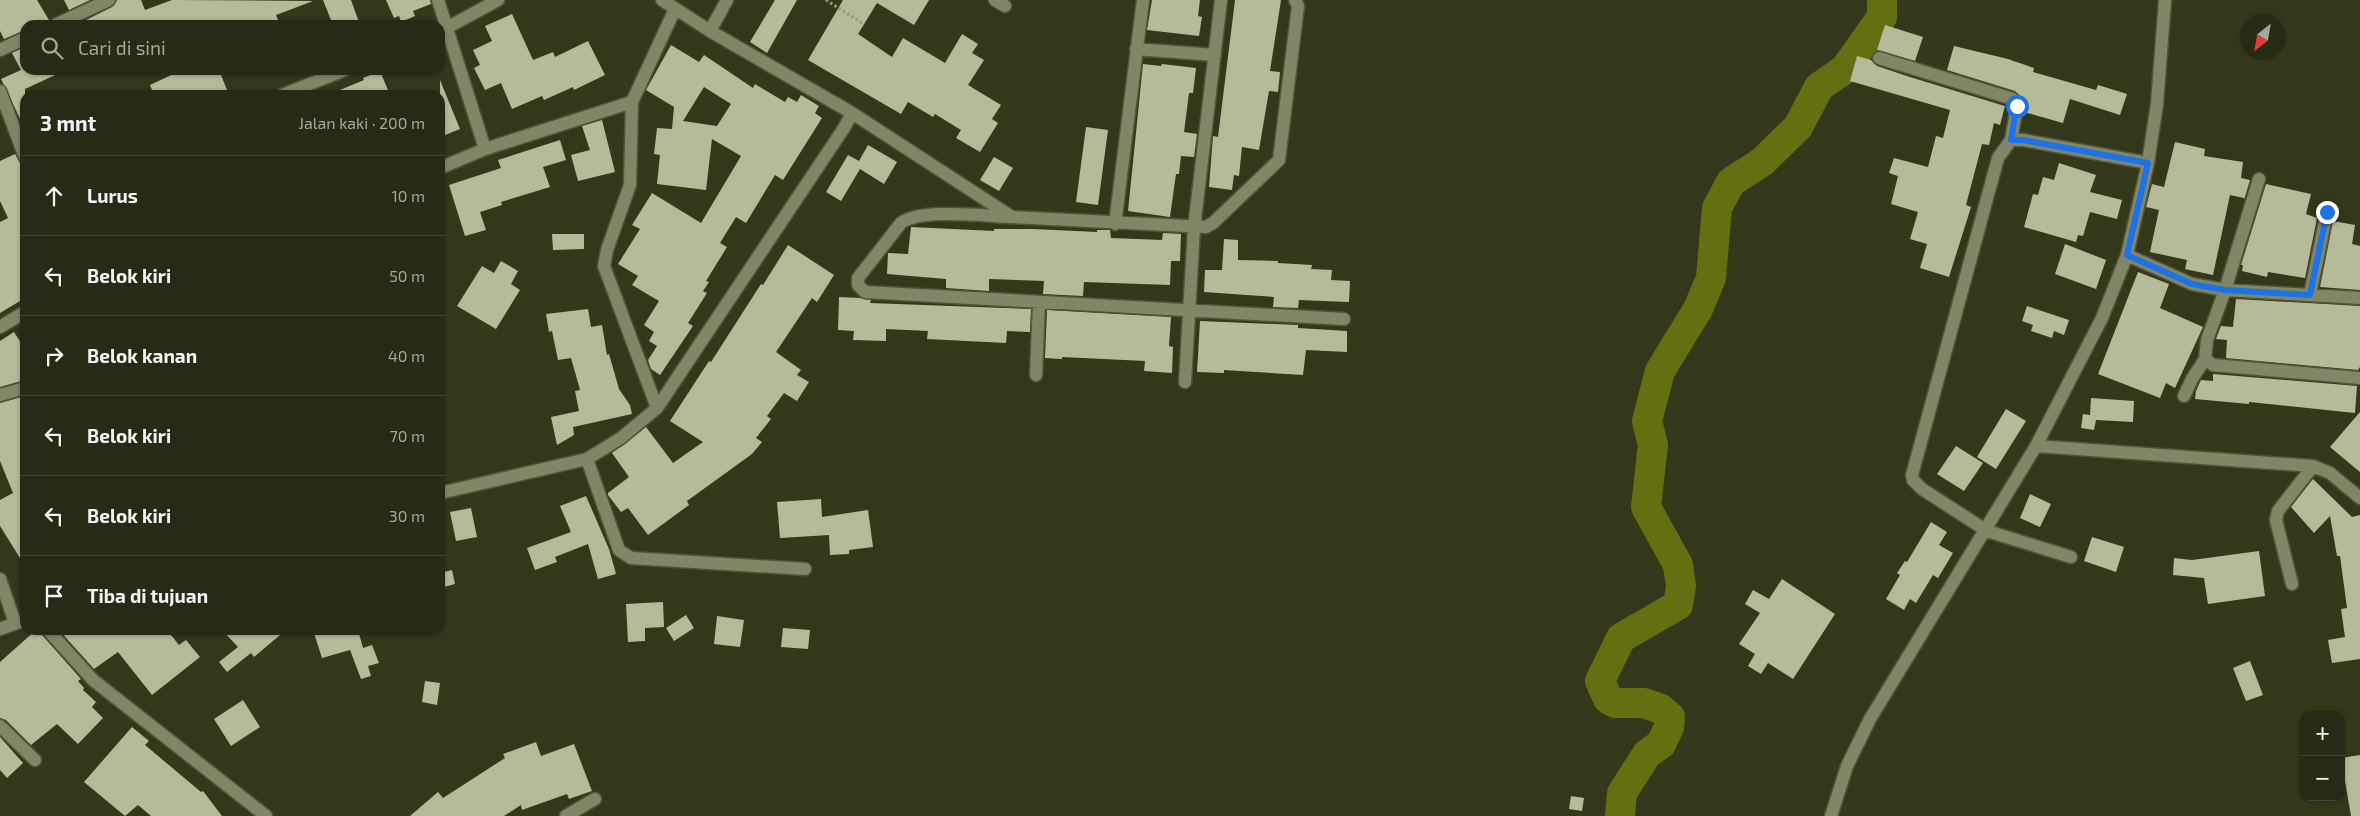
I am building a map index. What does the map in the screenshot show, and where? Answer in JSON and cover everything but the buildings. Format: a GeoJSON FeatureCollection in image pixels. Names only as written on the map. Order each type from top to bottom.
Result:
{"type":"FeatureCollection","features":[{"type":"Feature","properties":{"kind":"street"},"geometry":{"type":"LineString","coordinates":[[65,20],[109,0]]}},
{"type":"Feature","properties":{"kind":"street"},"geometry":{"type":"LineString","coordinates":[[438,0],[442,20]]}},
{"type":"Feature","properties":{"kind":"street"},"geometry":{"type":"LineString","coordinates":[[445,29],[498,0]]}},
{"type":"Feature","properties":{"kind":"street"},"geometry":{"type":"LineString","coordinates":[[662,0],[710,31],[852,113],[1012,217]]}},
{"type":"Feature","properties":{"kind":"street"},"geometry":{"type":"LineString","coordinates":[[710,31],[728,0]]}},
{"type":"Feature","properties":{"kind":"street"},"geometry":{"type":"LineString","coordinates":[[1114,224],[1143,0]]}},
{"type":"Feature","properties":{"kind":"street"},"geometry":{"type":"LineString","coordinates":[[1185,382],[1194,228],[1221,0]]}},
{"type":"Feature","properties":{"kind":"street"},"geometry":{"type":"LineString","coordinates":[[1295,0],[1298,6],[1279,160],[1213,223],[1206,227],[1194,228],[1012,217],[936,215],[908,218],[901,223],[858,278],[858,285],[865,292],[1344,319]]}},
{"type":"Feature","properties":{"kind":"street"},"geometry":{"type":"LineString","coordinates":[[1831,816],[1847,766],[1870,719],[1987,531],[2036,446],[2085,353],[2127,255],[2148,163],[2157,104],[2165,0]]}},
{"type":"Feature","properties":{"kind":"street"},"geometry":{"type":"LineString","coordinates":[[657,408],[604,266],[607,250],[630,185],[632,102],[675,9]]}},
{"type":"Feature","properties":{"kind":"street"},"geometry":{"type":"LineString","coordinates":[[445,33],[485,148]]}},
{"type":"Feature","properties":{"kind":"street"},"geometry":{"type":"LineString","coordinates":[[0,50],[20,40]]}},
{"type":"Feature","properties":{"kind":"street"},"geometry":{"type":"LineString","coordinates":[[1136,49],[1215,55]]}},
{"type":"Feature","properties":{"kind":"street"},"geometry":{"type":"LineString","coordinates":[[1879,58],[2013,99],[2017,106],[2011,140],[1998,158],[1912,475],[1913,480],[1922,489],[1987,531],[2071,557]]}},
{"type":"Feature","properties":{"kind":"street"},"geometry":{"type":"LineString","coordinates":[[295,90],[332,75]]}},
{"type":"Feature","properties":{"kind":"street"},"geometry":{"type":"LineString","coordinates":[[0,91],[20,144]]}},
{"type":"Feature","properties":{"kind":"street"},"geometry":{"type":"LineString","coordinates":[[445,166],[485,148],[632,102]]}},
{"type":"Feature","properties":{"kind":"street"},"geometry":{"type":"LineString","coordinates":[[445,492],[587,459],[621,438],[657,408],[844,128],[852,113]]}},
{"type":"Feature","properties":{"kind":"street"},"geometry":{"type":"LineString","coordinates":[[2011,140],[2023,140],[2148,163]]}},
{"type":"Feature","properties":{"kind":"street"},"geometry":{"type":"LineString","coordinates":[[2184,396],[2204,359],[2207,340],[2225,290],[2258,179]]}},
{"type":"Feature","properties":{"kind":"street"},"geometry":{"type":"LineString","coordinates":[[2310,295],[2327,212]]}},
{"type":"Feature","properties":{"kind":"street"},"geometry":{"type":"LineString","coordinates":[[2127,255],[2192,284],[2225,290],[2360,298]]}},
{"type":"Feature","properties":{"kind":"street"},"geometry":{"type":"LineString","coordinates":[[1036,375],[1038,302]]}},
{"type":"Feature","properties":{"kind":"street"},"geometry":{"type":"LineString","coordinates":[[0,327],[20,315]]}},
{"type":"Feature","properties":{"kind":"street"},"geometry":{"type":"LineString","coordinates":[[2204,359],[2213,365],[2360,378]]}},
{"type":"Feature","properties":{"kind":"street"},"geometry":{"type":"LineString","coordinates":[[0,395],[20,389]]}},
{"type":"Feature","properties":{"kind":"street"},"geometry":{"type":"LineString","coordinates":[[2036,446],[2314,466],[2330,473],[2360,498]]}},
{"type":"Feature","properties":{"kind":"street"},"geometry":{"type":"LineString","coordinates":[[587,459],[619,550],[626,556],[631,558],[805,569]]}},
{"type":"Feature","properties":{"kind":"street"},"geometry":{"type":"LineString","coordinates":[[2292,584],[2276,520],[2278,511],[2314,466]]}},
{"type":"Feature","properties":{"kind":"street"},"geometry":{"type":"LineString","coordinates":[[0,579],[20,622],[0,629]]}},
{"type":"Feature","properties":{"kind":"street"},"geometry":{"type":"LineString","coordinates":[[52,635],[93,680],[266,816]]}},
{"type":"Feature","properties":{"kind":"street"},"geometry":{"type":"LineString","coordinates":[[0,726],[35,760]]}},
{"type":"Feature","properties":{"kind":"street"},"geometry":{"type":"LineString","coordinates":[[566,816],[596,799]]}},
{"type":"Feature","properties":{"kind":"path"},"geometry":{"type":"LineString","coordinates":[[826,0],[862,23]]}},
{"type":"Feature","properties":{"kind":"waterway"},"geometry":{"type":"LineString","coordinates":[[1620,816],[1622,793],[1647,754],[1661,744],[1669,727],[1670,717],[1661,709],[1644,703],[1615,703],[1608,699],[1600,681],[1621,638],[1678,605],[1681,586],[1678,565],[1646,507],[1653,445],[1647,421],[1660,371],[1698,309],[1711,278],[1717,208],[1731,182],[1762,162],[1798,127],[1819,87],[1845,69],[1882,17],[1882,0]]}},
{"type":"Feature","properties":{"kind":"route"},"geometry":{"type":"LineString","coordinates":[[2017,106],[2011,140],[2023,140],[2148,163],[2127,255],[2192,284],[2225,290],[2310,295],[2327,212]]}}]}
